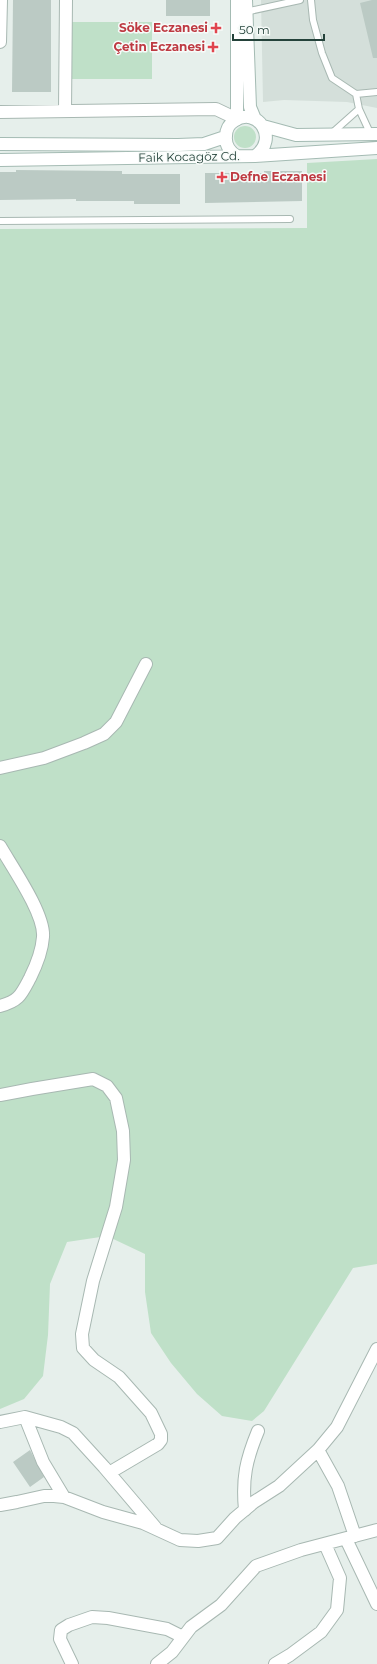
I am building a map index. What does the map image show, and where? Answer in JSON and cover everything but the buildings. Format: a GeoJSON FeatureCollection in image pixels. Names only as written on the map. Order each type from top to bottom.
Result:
{"type":"FeatureCollection","features":[{"type":"Feature","properties":{"kind":"street"},"geometry":{"type":"LineString","coordinates":[[0,42],[1,0]]}},
{"type":"Feature","properties":{"kind":"street"},"geometry":{"type":"LineString","coordinates":[[65,111],[66,0]]}},
{"type":"Feature","properties":{"kind":"street"},"geometry":{"type":"LineString","coordinates":[[237,0],[243,9],[250,107],[266,132],[266,143],[255,156]]}},
{"type":"Feature","properties":{"kind":"street"},"geometry":{"type":"LineString","coordinates":[[238,119],[243,9]]}},
{"type":"Feature","properties":{"kind":"street"},"geometry":{"type":"LineString","coordinates":[[0,112],[216,109],[238,119]]}},
{"type":"Feature","properties":{"kind":"street"},"geometry":{"type":"LineString","coordinates":[[237,156],[229,148],[225,137],[229,126],[243,117],[296,135],[374,134]]}},
{"type":"Feature","properties":{"kind":"street"},"geometry":{"type":"LineString","coordinates":[[0,144],[178,146],[204,144],[225,137]]}},
{"type":"Feature","properties":{"kind":"street","name":"Faik Kocagöz Cd."},"geometry":{"type":"LineString","coordinates":[[0,160],[255,156],[377,148]]}},
{"type":"Feature","properties":{"kind":"street"},"geometry":{"type":"LineString","coordinates":[[0,768],[44,758],[104,734],[116,722],[146,664]]}},
{"type":"Feature","properties":{"kind":"street"},"geometry":{"type":"LineString","coordinates":[[0,846],[36,909],[44,937],[36,967],[22,994],[13,1003],[0,1006]]}},
{"type":"Feature","properties":{"kind":"street"},"geometry":{"type":"LineString","coordinates":[[0,1095],[93,1079],[107,1086],[116,1098],[123,1130],[124,1160],[116,1207],[93,1281],[82,1334],[83,1348],[94,1360],[119,1377],[151,1413],[161,1434],[161,1440],[158,1444],[109,1473]]}},
{"type":"Feature","properties":{"kind":"street"},"geometry":{"type":"LineString","coordinates":[[0,1504],[44,1496],[64,1497],[102,1512],[143,1523],[180,1540],[198,1541],[216,1538],[245,1510],[279,1486],[318,1450],[337,1427],[377,1349]]}},
{"type":"Feature","properties":{"kind":"street"},"geometry":{"type":"LineString","coordinates":[[25,1416],[43,1462],[64,1497]]}},
{"type":"Feature","properties":{"kind":"street"},"geometry":{"type":"LineString","coordinates":[[0,1422],[25,1416],[61,1426],[73,1433],[158,1530]]}},
{"type":"Feature","properties":{"kind":"street"},"geometry":{"type":"LineString","coordinates":[[245,1510],[244,1475],[247,1459],[258,1431]]}},
{"type":"Feature","properties":{"kind":"street"},"geometry":{"type":"LineString","coordinates":[[318,1450],[338,1486],[350,1537],[377,1604]]}},
{"type":"Feature","properties":{"kind":"street"},"geometry":{"type":"LineString","coordinates":[[157,1664],[172,1652],[192,1627],[221,1605],[256,1566],[301,1550],[377,1530]]}},
{"type":"Feature","properties":{"kind":"street"},"geometry":{"type":"LineString","coordinates":[[275,1664],[321,1632],[338,1610],[340,1578],[325,1544]]}},
{"type":"Feature","properties":{"kind":"street"},"geometry":{"type":"LineString","coordinates":[[72,1664],[60,1639],[61,1630],[69,1625],[92,1617],[108,1618],[167,1629],[183,1637]]}},
{"type":"Feature","properties":{"kind":"lane"},"geometry":{"type":"LineString","coordinates":[[243,9],[300,0]]}},
{"type":"Feature","properties":{"kind":"lane"},"geometry":{"type":"LineString","coordinates":[[311,0],[313,20],[322,53],[332,78],[356,94],[377,92]]}},
{"type":"Feature","properties":{"kind":"lane"},"geometry":{"type":"LineString","coordinates":[[356,94],[359,109],[374,134]]}},
{"type":"Feature","properties":{"kind":"lane"},"geometry":{"type":"LineString","coordinates":[[329,135],[359,109]]}},
{"type":"Feature","properties":{"kind":"lane"},"geometry":{"type":"LineString","coordinates":[[0,221],[290,219]]}},
{"type":"Feature","properties":{"kind":"shaded area"},"geometry":{"type":"Polygon","coordinates":[[[261,0],[377,0],[377,108],[347,102],[284,100],[263,102],[261,0]]]}},
{"type":"Feature","properties":{"kind":"green space"},"geometry":{"type":"Polygon","coordinates":[[[71,22],[152,22],[152,79],[72,79],[71,22]]]}},
{"type":"Feature","properties":{"kind":"green space"},"geometry":{"type":"Polygon","coordinates":[[[245,126],[253,129],[256,137],[253,145],[245,148],[237,145],[234,137],[237,129],[245,126]]]}},
{"type":"Feature","properties":{"kind":"green space"},"geometry":{"type":"Polygon","coordinates":[[[377,159],[377,1264],[353,1268],[264,1411],[252,1421],[222,1416],[197,1394],[171,1363],[151,1333],[145,1292],[145,1254],[107,1236],[67,1242],[50,1284],[48,1335],[43,1376],[24,1399],[0,1409],[0,229],[307,228],[307,163],[377,159]]]}},
{"type":"Feature","properties":{"kind":"place","name":"Söke Eczanesi"},"geometry":{"type":"Point","coordinates":[216,28]}},
{"type":"Feature","properties":{"kind":"place","name":"Çetin Eczanesi"},"geometry":{"type":"Point","coordinates":[213,47]}},
{"type":"Feature","properties":{"kind":"place","name":"Defne Eczanesi"},"geometry":{"type":"Point","coordinates":[222,177]}}]}
